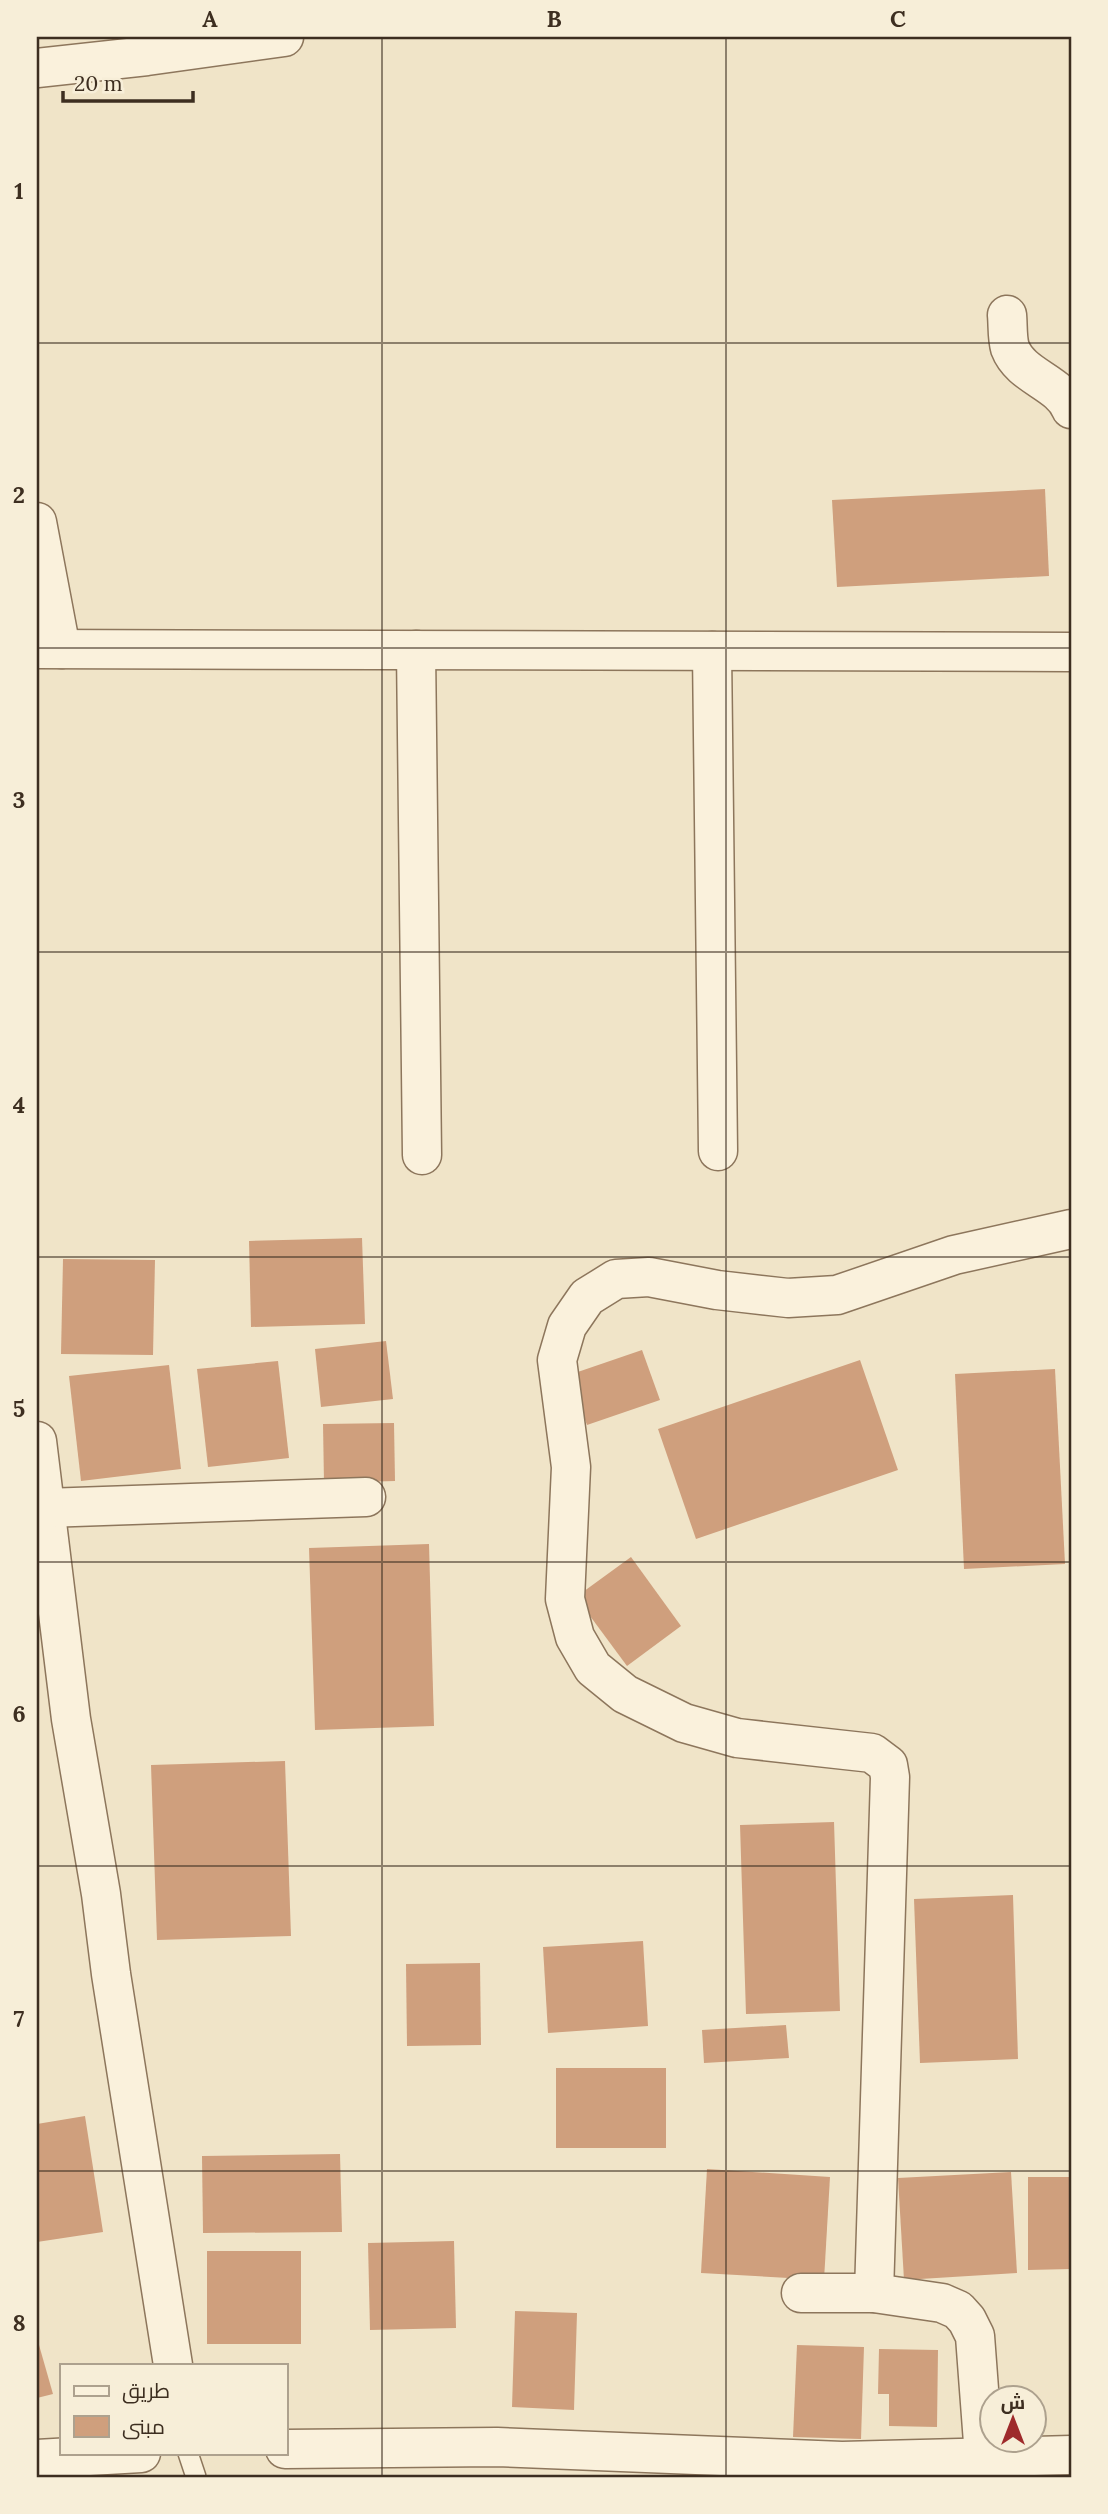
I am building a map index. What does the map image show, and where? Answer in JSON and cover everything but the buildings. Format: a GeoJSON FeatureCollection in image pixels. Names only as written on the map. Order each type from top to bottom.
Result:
{"type":"FeatureCollection","features":[{"type":"Feature","properties":{"kind":"street"},"geometry":{"type":"LineString","coordinates":[[37,68],[284,37]]}},
{"type":"Feature","properties":{"kind":"street"},"geometry":{"type":"LineString","coordinates":[[1007,315],[1009,346],[1016,359],[1030,373],[1068,399],[1071,409]]}},
{"type":"Feature","properties":{"kind":"street"},"geometry":{"type":"LineString","coordinates":[[37,522],[49,649],[1071,652]]}},
{"type":"Feature","properties":{"kind":"street"},"geometry":{"type":"LineString","coordinates":[[416,650],[422,1156]]}},
{"type":"Feature","properties":{"kind":"street"},"geometry":{"type":"LineString","coordinates":[[712,651],[718,1151]]}},
{"type":"Feature","properties":{"kind":"street"},"geometry":{"type":"LineString","coordinates":[[874,2293],[888,1765],[872,1753],[737,1738],[684,1723],[625,1694],[593,1668],[575,1637],[565,1599],[571,1466],[557,1360],[567,1326],[587,1297],[616,1279],[649,1277],[717,1290],[788,1298],[837,1295],[954,1255],[1071,1229]]}},
{"type":"Feature","properties":{"kind":"street"},"geometry":{"type":"LineString","coordinates":[[37,1441],[71,1719],[101,1894],[111,1974],[173,2364]]}},
{"type":"Feature","properties":{"kind":"street"},"geometry":{"type":"LineString","coordinates":[[45,1508],[366,1497]]}},
{"type":"Feature","properties":{"kind":"street"},"geometry":{"type":"LineString","coordinates":[[801,2292],[874,2293],[942,2303],[958,2310],[975,2336],[984,2456]]}},
{"type":"Feature","properties":{"kind":"street"},"geometry":{"type":"LineString","coordinates":[[287,2449],[497,2447],[841,2469],[984,2456],[1071,2455]]}},
{"type":"Feature","properties":{"kind":"street"},"geometry":{"type":"LineString","coordinates":[[37,2459],[124,2454]]}},
{"type":"Feature","properties":{"kind":"lane"},"geometry":{"type":"LineString","coordinates":[[188,2454],[196,2477]]}}]}
